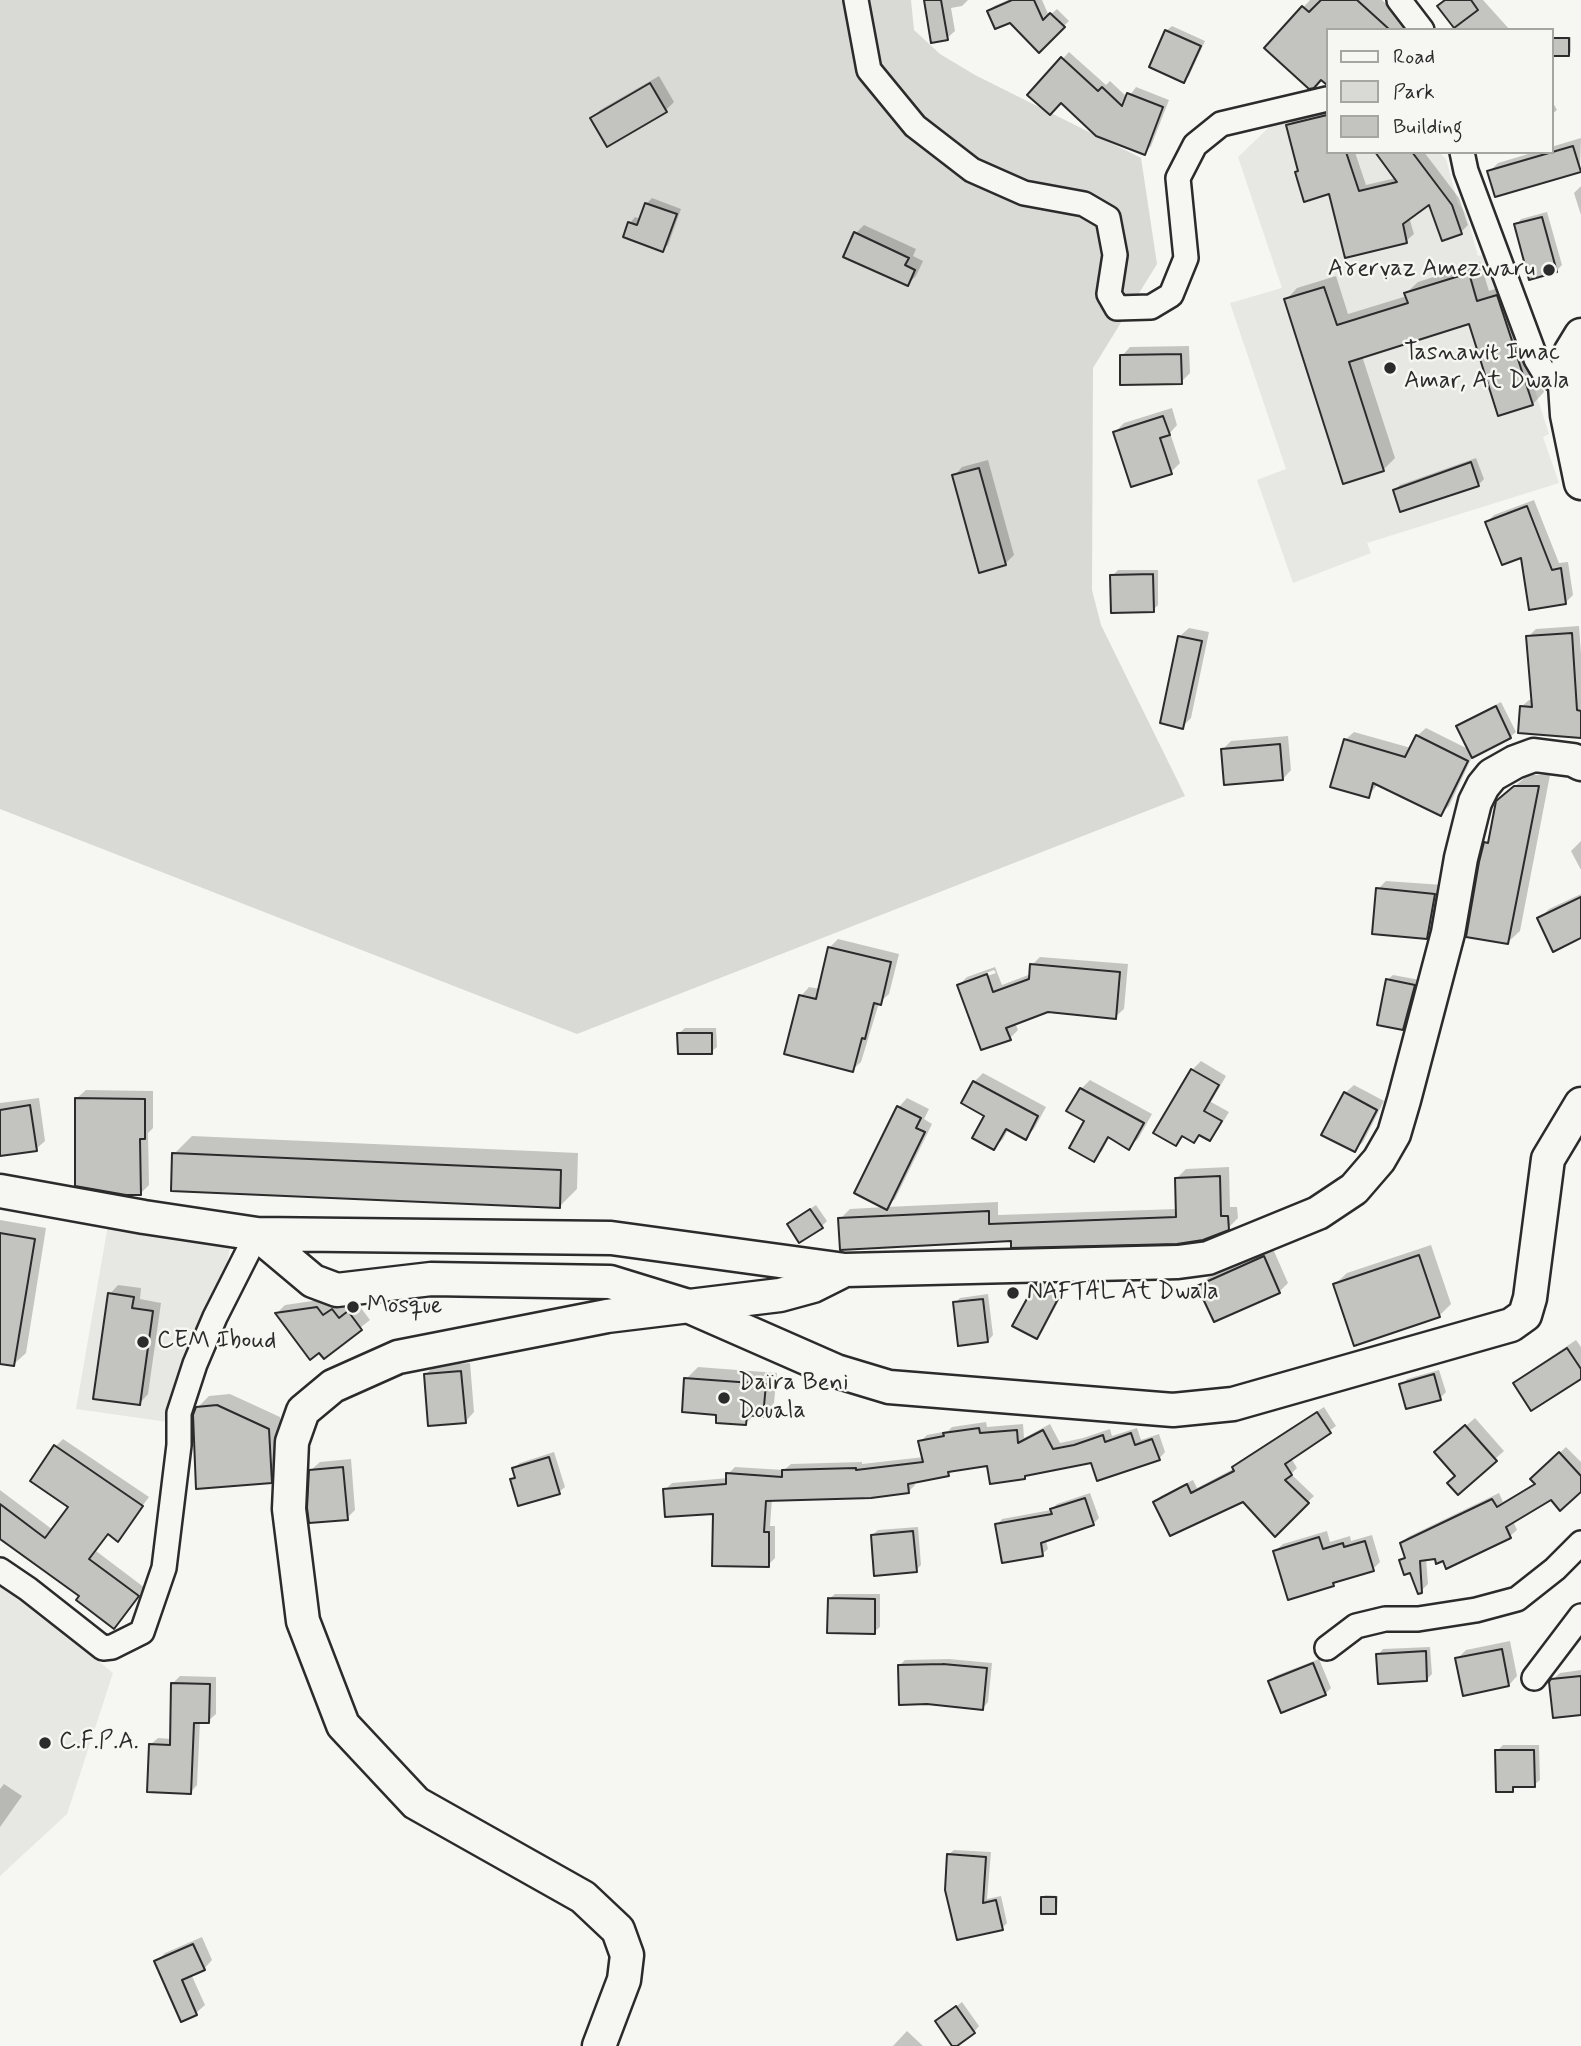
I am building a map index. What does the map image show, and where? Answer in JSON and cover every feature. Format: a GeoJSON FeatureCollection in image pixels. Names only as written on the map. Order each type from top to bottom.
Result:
{"type":"FeatureCollection","features":[{"type":"Feature","properties":{"kind":"street"},"geometry":{"type":"LineString","coordinates":[[856,0],[869,70],[915,126],[972,170],[1024,193],[1084,204],[1108,218],[1115,255],[1109,294],[1117,308],[1151,307],[1171,295],[1186,258],[1178,178],[1195,145],[1221,124],[1326,99]]}},
{"type":"Feature","properties":{"kind":"street"},"geometry":{"type":"LineString","coordinates":[[1399,0],[1420,28]]}},
{"type":"Feature","properties":{"kind":"street"},"geometry":{"type":"LineString","coordinates":[[1464,161],[1536,359],[1545,374],[1565,385]]}},
{"type":"Feature","properties":{"kind":"street"},"geometry":{"type":"LineString","coordinates":[[1581,335],[1570,353],[1565,385],[1567,415],[1581,483]]}},
{"type":"Feature","properties":{"kind":"street"},"geometry":{"type":"LineString","coordinates":[[0,1191],[257,1234],[611,1238],[845,1270],[1178,1262],[1208,1258],[1318,1213],[1353,1189],[1379,1160],[1394,1134],[1448,933],[1461,858],[1475,802],[1483,786],[1492,775],[1534,755],[1573,760],[1581,764]]}},
{"type":"Feature","properties":{"kind":"street"},"geometry":{"type":"LineString","coordinates":[[257,1234],[313,1281],[337,1290],[431,1279],[610,1282],[688,1307],[836,1371],[889,1387],[1173,1410],[1233,1404],[1511,1325],[1525,1315],[1530,1298],[1548,1159],[1581,1104]]}},
{"type":"Feature","properties":{"kind":"street"},"geometry":{"type":"LineString","coordinates":[[0,1570],[103,1648],[112,1647],[142,1632],[164,1568],[179,1445],[178,1413],[215,1317],[257,1234]]}},
{"type":"Feature","properties":{"kind":"street"},"geometry":{"type":"LineString","coordinates":[[600,2046],[624,1980],[627,1955],[618,1930],[583,1897],[416,1803],[343,1725],[303,1621],[289,1509],[292,1442],[303,1411],[333,1386],[398,1357],[607,1316],[780,1295],[813,1286],[845,1270]]}},
{"type":"Feature","properties":{"kind":"street"},"geometry":{"type":"LineString","coordinates":[[1327,1648],[1356,1626],[1385,1619],[1418,1619],[1476,1610],[1517,1599],[1555,1569],[1581,1543]]}},
{"type":"Feature","properties":{"kind":"street"},"geometry":{"type":"LineString","coordinates":[[1534,1678],[1581,1616]]}},
{"type":"Feature","properties":{"kind":"shaded area","name":"Tasnawit Imac Amar, At Dwala"},"geometry":{"type":"Polygon","coordinates":[[[1326,106],[1326,154],[1441,154],[1446,159],[1458,204],[1466,213],[1478,256],[1491,253],[1549,434],[1543,437],[1559,483],[1367,543],[1371,553],[1293,583],[1257,480],[1286,469],[1230,303],[1282,288],[1238,157],[1283,114],[1326,106]]]}},
{"type":"Feature","properties":{"kind":"shaded area","name":"CEM Iboud"},"geometry":{"type":"Polygon","coordinates":[[[108,1225],[231,1242],[225,1274],[168,1422],[76,1409],[108,1225]]]}},
{"type":"Feature","properties":{"kind":"shaded area","name":"C.F.P.A."},"geometry":{"type":"Polygon","coordinates":[[[0,1580],[113,1673],[67,1814],[0,1876],[0,1580]]]}},
{"type":"Feature","properties":{"kind":"green space"},"geometry":{"type":"Polygon","coordinates":[[[0,0],[911,0],[914,30],[940,54],[975,75],[1141,158],[1157,264],[1093,368],[1092,590],[1101,625],[1185,796],[577,1034],[0,809],[0,0]]]}},
{"type":"Feature","properties":{"kind":"building"},"geometry":{"type":"Polygon","coordinates":[[[924,0],[941,0],[948,40],[931,43],[924,0]]]}},
{"type":"Feature","properties":{"kind":"building"},"geometry":{"type":"Polygon","coordinates":[[[1012,0],[1034,0],[1043,20],[1050,13],[1065,27],[1039,53],[1010,23],[995,29],[987,11],[1012,0]]]}},
{"type":"Feature","properties":{"kind":"building"},"geometry":{"type":"Polygon","coordinates":[[[1321,0],[1357,0],[1388,28],[1326,28],[1326,84],[1321,80],[1314,88],[1309,89],[1264,48],[1302,6],[1309,12],[1321,0]]]}},
{"type":"Feature","properties":{"kind":"building"},"geometry":{"type":"Polygon","coordinates":[[[1445,0],[1471,0],[1478,10],[1454,28],[1437,6],[1445,0]]]}},
{"type":"Feature","properties":{"kind":"building"},"geometry":{"type":"Polygon","coordinates":[[[1165,30],[1201,46],[1184,83],[1149,67],[1165,30]]]}},
{"type":"Feature","properties":{"kind":"building"},"geometry":{"type":"Polygon","coordinates":[[[1553,38],[1569,38],[1569,56],[1553,56],[1553,38]]]}},
{"type":"Feature","properties":{"kind":"building"},"geometry":{"type":"Polygon","coordinates":[[[1061,57],[1098,91],[1102,87],[1122,106],[1127,93],[1163,107],[1145,155],[1096,136],[1061,103],[1050,115],[1027,95],[1061,57]]]}},
{"type":"Feature","properties":{"kind":"building"},"geometry":{"type":"Polygon","coordinates":[[[650,83],[667,112],[607,147],[590,118],[650,83]]]}},
{"type":"Feature","properties":{"kind":"building"},"geometry":{"type":"Polygon","coordinates":[[[1326,115],[1326,154],[1347,154],[1359,191],[1397,182],[1376,154],[1414,154],[1452,205],[1462,234],[1442,241],[1429,205],[1403,224],[1407,243],[1345,258],[1329,194],[1304,202],[1286,125],[1326,115]]]}},
{"type":"Feature","properties":{"kind":"building"},"geometry":{"type":"Polygon","coordinates":[[[1573,146],[1581,172],[1495,197],[1487,171],[1573,146]]]}},
{"type":"Feature","properties":{"kind":"building"},"geometry":{"type":"Polygon","coordinates":[[[645,203],[677,214],[663,252],[623,237],[628,222],[637,225],[645,203]]]}},
{"type":"Feature","properties":{"kind":"building"},"geometry":{"type":"Polygon","coordinates":[[[1542,217],[1557,272],[1529,280],[1514,224],[1542,217]]]}},
{"type":"Feature","properties":{"kind":"building"},"geometry":{"type":"Polygon","coordinates":[[[854,232],[909,258],[905,265],[915,270],[908,286],[843,257],[854,232]]]}},
{"type":"Feature","properties":{"kind":"building"},"geometry":{"type":"Polygon","coordinates":[[[1469,273],[1477,301],[1497,295],[1533,405],[1498,416],[1469,324],[1349,362],[1384,471],[1343,484],[1284,299],[1324,287],[1337,325],[1408,303],[1404,293],[1469,273]]]}},
{"type":"Feature","properties":{"kind":"building"},"geometry":{"type":"Polygon","coordinates":[[[1181,354],[1182,384],[1120,385],[1120,355],[1181,354]]]}},
{"type":"Feature","properties":{"kind":"building"},"geometry":{"type":"Polygon","coordinates":[[[1163,416],[1170,435],[1160,438],[1172,474],[1131,487],[1113,432],[1163,416]]]}},
{"type":"Feature","properties":{"kind":"building"},"geometry":{"type":"Polygon","coordinates":[[[1471,462],[1479,486],[1400,512],[1393,490],[1471,462]]]}},
{"type":"Feature","properties":{"kind":"building"},"geometry":{"type":"Polygon","coordinates":[[[979,468],[1006,565],[979,573],[952,475],[979,468]]]}},
{"type":"Feature","properties":{"kind":"building"},"geometry":{"type":"Polygon","coordinates":[[[1527,506],[1552,570],[1561,568],[1566,604],[1529,610],[1521,558],[1502,565],[1485,522],[1527,506]]]}},
{"type":"Feature","properties":{"kind":"building"},"geometry":{"type":"Polygon","coordinates":[[[1153,574],[1154,612],[1111,613],[1110,575],[1153,574]]]}},
{"type":"Feature","properties":{"kind":"building"},"geometry":{"type":"Polygon","coordinates":[[[1572,633],[1577,710],[1581,711],[1581,738],[1518,733],[1520,706],[1532,707],[1526,636],[1572,633]]]}},
{"type":"Feature","properties":{"kind":"building"},"geometry":{"type":"Polygon","coordinates":[[[1178,636],[1202,641],[1183,729],[1160,723],[1178,636]]]}},
{"type":"Feature","properties":{"kind":"building"},"geometry":{"type":"Polygon","coordinates":[[[1496,706],[1511,738],[1472,758],[1456,726],[1496,706]]]}},
{"type":"Feature","properties":{"kind":"building"},"geometry":{"type":"Polygon","coordinates":[[[1416,735],[1468,761],[1441,816],[1373,783],[1369,798],[1330,787],[1344,739],[1405,757],[1416,735]]]}},
{"type":"Feature","properties":{"kind":"building"},"geometry":{"type":"Polygon","coordinates":[[[1280,744],[1283,780],[1224,785],[1221,749],[1280,744]]]}},
{"type":"Feature","properties":{"kind":"building"},"geometry":{"type":"Polygon","coordinates":[[[1514,786],[1539,786],[1508,944],[1466,937],[1479,862],[1484,842],[1488,843],[1496,801],[1514,786]]]}},
{"type":"Feature","properties":{"kind":"building"},"geometry":{"type":"Polygon","coordinates":[[[1376,888],[1435,894],[1427,939],[1372,934],[1376,888]]]}},
{"type":"Feature","properties":{"kind":"building"},"geometry":{"type":"Polygon","coordinates":[[[1581,897],[1581,938],[1553,952],[1537,918],[1581,897]]]}},
{"type":"Feature","properties":{"kind":"building"},"geometry":{"type":"Polygon","coordinates":[[[828,947],[891,962],[881,1005],[874,1003],[853,1072],[784,1054],[799,995],[816,999],[828,947]]]}},
{"type":"Feature","properties":{"kind":"building"},"geometry":{"type":"Polygon","coordinates":[[[1030,964],[1120,972],[1116,1019],[1048,1012],[1006,1028],[1011,1040],[981,1050],[957,985],[987,974],[993,992],[1029,979],[1030,964]]]}},
{"type":"Feature","properties":{"kind":"building"},"geometry":{"type":"Polygon","coordinates":[[[1386,979],[1415,985],[1403,1030],[1377,1025],[1386,979]]]}},
{"type":"Feature","properties":{"kind":"building"},"geometry":{"type":"Polygon","coordinates":[[[677,1033],[712,1033],[712,1054],[678,1054],[677,1033]]]}},
{"type":"Feature","properties":{"kind":"building"},"geometry":{"type":"Polygon","coordinates":[[[1191,1069],[1219,1085],[1204,1111],[1222,1121],[1210,1141],[1199,1135],[1194,1143],[1182,1136],[1176,1146],[1153,1133],[1191,1069]]]}},
{"type":"Feature","properties":{"kind":"building"},"geometry":{"type":"Polygon","coordinates":[[[973,1081],[1038,1116],[1026,1140],[1006,1129],[994,1150],[972,1138],[984,1116],[961,1103],[973,1081]]]}},
{"type":"Feature","properties":{"kind":"building"},"geometry":{"type":"Polygon","coordinates":[[[1080,1088],[1144,1123],[1129,1150],[1108,1137],[1094,1162],[1069,1148],[1084,1121],[1066,1111],[1080,1088]]]}},
{"type":"Feature","properties":{"kind":"building"},"geometry":{"type":"Polygon","coordinates":[[[1344,1092],[1377,1110],[1355,1152],[1321,1135],[1344,1092]]]}},
{"type":"Feature","properties":{"kind":"building"},"geometry":{"type":"Polygon","coordinates":[[[75,1098],[145,1099],[145,1139],[140,1139],[141,1195],[75,1186],[75,1098]]]}},
{"type":"Feature","properties":{"kind":"building"},"geometry":{"type":"Polygon","coordinates":[[[30,1105],[37,1151],[0,1156],[0,1110],[30,1105]]]}},
{"type":"Feature","properties":{"kind":"building"},"geometry":{"type":"Polygon","coordinates":[[[897,1106],[921,1118],[916,1128],[925,1132],[887,1210],[854,1193],[897,1106]]]}},
{"type":"Feature","properties":{"kind":"building"},"geometry":{"type":"Polygon","coordinates":[[[172,1153],[561,1170],[560,1208],[171,1191],[172,1153]]]}},
{"type":"Feature","properties":{"kind":"building"},"geometry":{"type":"Polygon","coordinates":[[[1220,1176],[1221,1216],[1228,1216],[1229,1230],[1203,1240],[1177,1244],[1011,1248],[1011,1241],[840,1250],[838,1218],[989,1211],[989,1224],[1176,1217],[1175,1178],[1220,1176]]]}},
{"type":"Feature","properties":{"kind":"building"},"geometry":{"type":"Polygon","coordinates":[[[810,1209],[823,1228],[799,1243],[787,1224],[810,1209]]]}},
{"type":"Feature","properties":{"kind":"building"},"geometry":{"type":"Polygon","coordinates":[[[0,1233],[35,1239],[14,1366],[0,1364],[0,1233]]]}},
{"type":"Feature","properties":{"kind":"building"},"geometry":{"type":"Polygon","coordinates":[[[1419,1255],[1440,1317],[1354,1346],[1333,1284],[1419,1255]]]}},
{"type":"Feature","properties":{"kind":"building"},"geometry":{"type":"Polygon","coordinates":[[[1264,1256],[1280,1293],[1214,1322],[1197,1286],[1264,1256]]]}},
{"type":"Feature","properties":{"kind":"building"},"geometry":{"type":"Polygon","coordinates":[[[1035,1284],[1059,1297],[1037,1339],[1012,1326],[1035,1284]]]}},
{"type":"Feature","properties":{"kind":"building"},"geometry":{"type":"Polygon","coordinates":[[[108,1293],[134,1297],[132,1308],[153,1311],[140,1405],[93,1399],[108,1293]]]}},
{"type":"Feature","properties":{"kind":"building"},"geometry":{"type":"Polygon","coordinates":[[[983,1299],[988,1342],[958,1346],[953,1302],[983,1299]]]}},
{"type":"Feature","properties":{"kind":"building"},"geometry":{"type":"Polygon","coordinates":[[[317,1307],[323,1315],[332,1309],[339,1318],[348,1311],[362,1330],[324,1359],[319,1353],[310,1360],[275,1313],[317,1307]]]}},
{"type":"Feature","properties":{"kind":"building"},"geometry":{"type":"Polygon","coordinates":[[[1567,1348],[1581,1369],[1581,1379],[1531,1411],[1513,1383],[1567,1348]]]}},
{"type":"Feature","properties":{"kind":"building"},"geometry":{"type":"Polygon","coordinates":[[[461,1371],[466,1423],[428,1426],[424,1374],[461,1371]]]}},
{"type":"Feature","properties":{"kind":"building"},"geometry":{"type":"Polygon","coordinates":[[[1434,1374],[1441,1400],[1406,1409],[1399,1384],[1434,1374]]]}},
{"type":"Feature","properties":{"kind":"building","name":"Daïra Beni Douala"},"geometry":{"type":"Polygon","coordinates":[[[684,1378],[766,1384],[763,1417],[747,1415],[746,1425],[716,1423],[716,1415],[682,1412],[684,1378]]]}},
{"type":"Feature","properties":{"kind":"building"},"geometry":{"type":"Polygon","coordinates":[[[217,1405],[269,1429],[272,1483],[196,1489],[193,1415],[196,1407],[217,1405]]]}},
{"type":"Feature","properties":{"kind":"building"},"geometry":{"type":"Polygon","coordinates":[[[1317,1412],[1331,1433],[1285,1464],[1292,1475],[1285,1480],[1309,1503],[1275,1537],[1243,1502],[1170,1536],[1153,1502],[1187,1484],[1191,1493],[1234,1471],[1232,1467],[1317,1412]]]}},
{"type":"Feature","properties":{"kind":"building"},"geometry":{"type":"Polygon","coordinates":[[[1465,1425],[1497,1461],[1458,1495],[1447,1483],[1455,1476],[1434,1452],[1465,1425]]]}},
{"type":"Feature","properties":{"kind":"building"},"geometry":{"type":"Polygon","coordinates":[[[979,1428],[980,1433],[1017,1430],[1018,1443],[1043,1430],[1053,1449],[1103,1435],[1105,1442],[1131,1433],[1135,1445],[1152,1439],[1160,1460],[1097,1481],[1091,1463],[1025,1476],[1025,1479],[990,1484],[987,1466],[948,1472],[949,1476],[908,1484],[909,1493],[871,1498],[766,1501],[764,1532],[769,1532],[769,1567],[712,1566],[713,1514],[665,1517],[663,1489],[726,1484],[726,1473],[782,1477],[782,1470],[856,1470],[923,1462],[918,1441],[944,1436],[943,1433],[979,1428]]]}},
{"type":"Feature","properties":{"kind":"building"},"geometry":{"type":"Polygon","coordinates":[[[54,1445],[143,1506],[118,1542],[108,1534],[89,1559],[139,1596],[114,1629],[76,1600],[79,1596],[0,1539],[0,1504],[45,1538],[68,1507],[30,1481],[54,1445]]]}},
{"type":"Feature","properties":{"kind":"building"},"geometry":{"type":"Polygon","coordinates":[[[1559,1452],[1581,1476],[1581,1492],[1560,1511],[1551,1500],[1506,1527],[1511,1538],[1446,1569],[1443,1561],[1436,1564],[1435,1559],[1420,1561],[1422,1593],[1418,1594],[1410,1573],[1404,1575],[1399,1560],[1405,1558],[1400,1543],[1492,1499],[1497,1507],[1535,1484],[1530,1479],[1559,1452]]]}},
{"type":"Feature","properties":{"kind":"building"},"geometry":{"type":"Polygon","coordinates":[[[549,1457],[560,1494],[518,1506],[510,1479],[515,1478],[512,1468],[549,1457]]]}},
{"type":"Feature","properties":{"kind":"building"},"geometry":{"type":"Polygon","coordinates":[[[343,1467],[348,1520],[309,1523],[309,1470],[343,1467]]]}},
{"type":"Feature","properties":{"kind":"building"},"geometry":{"type":"Polygon","coordinates":[[[1085,1498],[1094,1525],[1041,1543],[1043,1556],[1002,1563],[995,1524],[1052,1514],[1050,1509],[1085,1498]]]}},
{"type":"Feature","properties":{"kind":"building"},"geometry":{"type":"Polygon","coordinates":[[[913,1531],[917,1572],[874,1576],[871,1535],[913,1531]]]}},
{"type":"Feature","properties":{"kind":"building"},"geometry":{"type":"Polygon","coordinates":[[[1319,1537],[1323,1549],[1343,1543],[1344,1547],[1365,1541],[1374,1571],[1288,1600],[1273,1551],[1319,1537]]]}},
{"type":"Feature","properties":{"kind":"building"},"geometry":{"type":"Polygon","coordinates":[[[828,1598],[875,1599],[875,1634],[827,1633],[828,1598]]]}},
{"type":"Feature","properties":{"kind":"building"},"geometry":{"type":"Polygon","coordinates":[[[1502,1649],[1509,1686],[1463,1696],[1455,1658],[1502,1649]]]}},
{"type":"Feature","properties":{"kind":"building"},"geometry":{"type":"Polygon","coordinates":[[[1426,1651],[1427,1681],[1378,1684],[1376,1654],[1426,1651]]]}},
{"type":"Feature","properties":{"kind":"building"},"geometry":{"type":"Polygon","coordinates":[[[1313,1663],[1326,1695],[1281,1713],[1268,1681],[1313,1663]]]}},
{"type":"Feature","properties":{"kind":"building"},"geometry":{"type":"Polygon","coordinates":[[[943,1664],[987,1668],[983,1710],[927,1704],[899,1705],[898,1665],[943,1664]]]}},
{"type":"Feature","properties":{"kind":"building"},"geometry":{"type":"Polygon","coordinates":[[[1581,1676],[1581,1715],[1553,1718],[1549,1682],[1551,1679],[1581,1676]]]}},
{"type":"Feature","properties":{"kind":"building"},"geometry":{"type":"Polygon","coordinates":[[[171,1683],[210,1684],[209,1723],[194,1723],[191,1794],[147,1792],[149,1744],[170,1745],[171,1683]]]}},
{"type":"Feature","properties":{"kind":"building"},"geometry":{"type":"Polygon","coordinates":[[[1495,1750],[1534,1750],[1535,1787],[1513,1787],[1513,1792],[1496,1792],[1495,1750]]]}},
{"type":"Feature","properties":{"kind":"building"},"geometry":{"type":"Polygon","coordinates":[[[947,1854],[986,1857],[983,1903],[996,1900],[1003,1930],[957,1940],[945,1890],[947,1854]]]}},
{"type":"Feature","properties":{"kind":"building"},"geometry":{"type":"Polygon","coordinates":[[[1041,1897],[1056,1897],[1056,1914],[1041,1914],[1041,1897]]]}},
{"type":"Feature","properties":{"kind":"building"},"geometry":{"type":"Polygon","coordinates":[[[193,1944],[205,1970],[182,1980],[197,2015],[181,2022],[154,1961],[193,1944]]]}},
{"type":"Feature","properties":{"kind":"building"},"geometry":{"type":"Polygon","coordinates":[[[956,2006],[975,2033],[957,2046],[952,2046],[935,2021],[956,2006]]]}},
{"type":"Feature","properties":{"kind":"place","name":"Aɣeṛvaz Amezwaru"},"geometry":{"type":"Point","coordinates":[1549,270]}},
{"type":"Feature","properties":{"kind":"place","name":"Tasnawit Imac Amar, At Dwala"},"geometry":{"type":"Point","coordinates":[1390,368]}},
{"type":"Feature","properties":{"kind":"place","name":"NAFTAL At Dwala"},"geometry":{"type":"Point","coordinates":[1013,1293]}},
{"type":"Feature","properties":{"kind":"place","name":"Mosque"},"geometry":{"type":"Point","coordinates":[353,1307]}},
{"type":"Feature","properties":{"kind":"place","name":"CEM Iboud"},"geometry":{"type":"Point","coordinates":[143,1342]}},
{"type":"Feature","properties":{"kind":"place","name":"Daïra Beni Douala"},"geometry":{"type":"Point","coordinates":[724,1398]}},
{"type":"Feature","properties":{"kind":"place","name":"C.F.P.A."},"geometry":{"type":"Point","coordinates":[45,1743]}}]}
